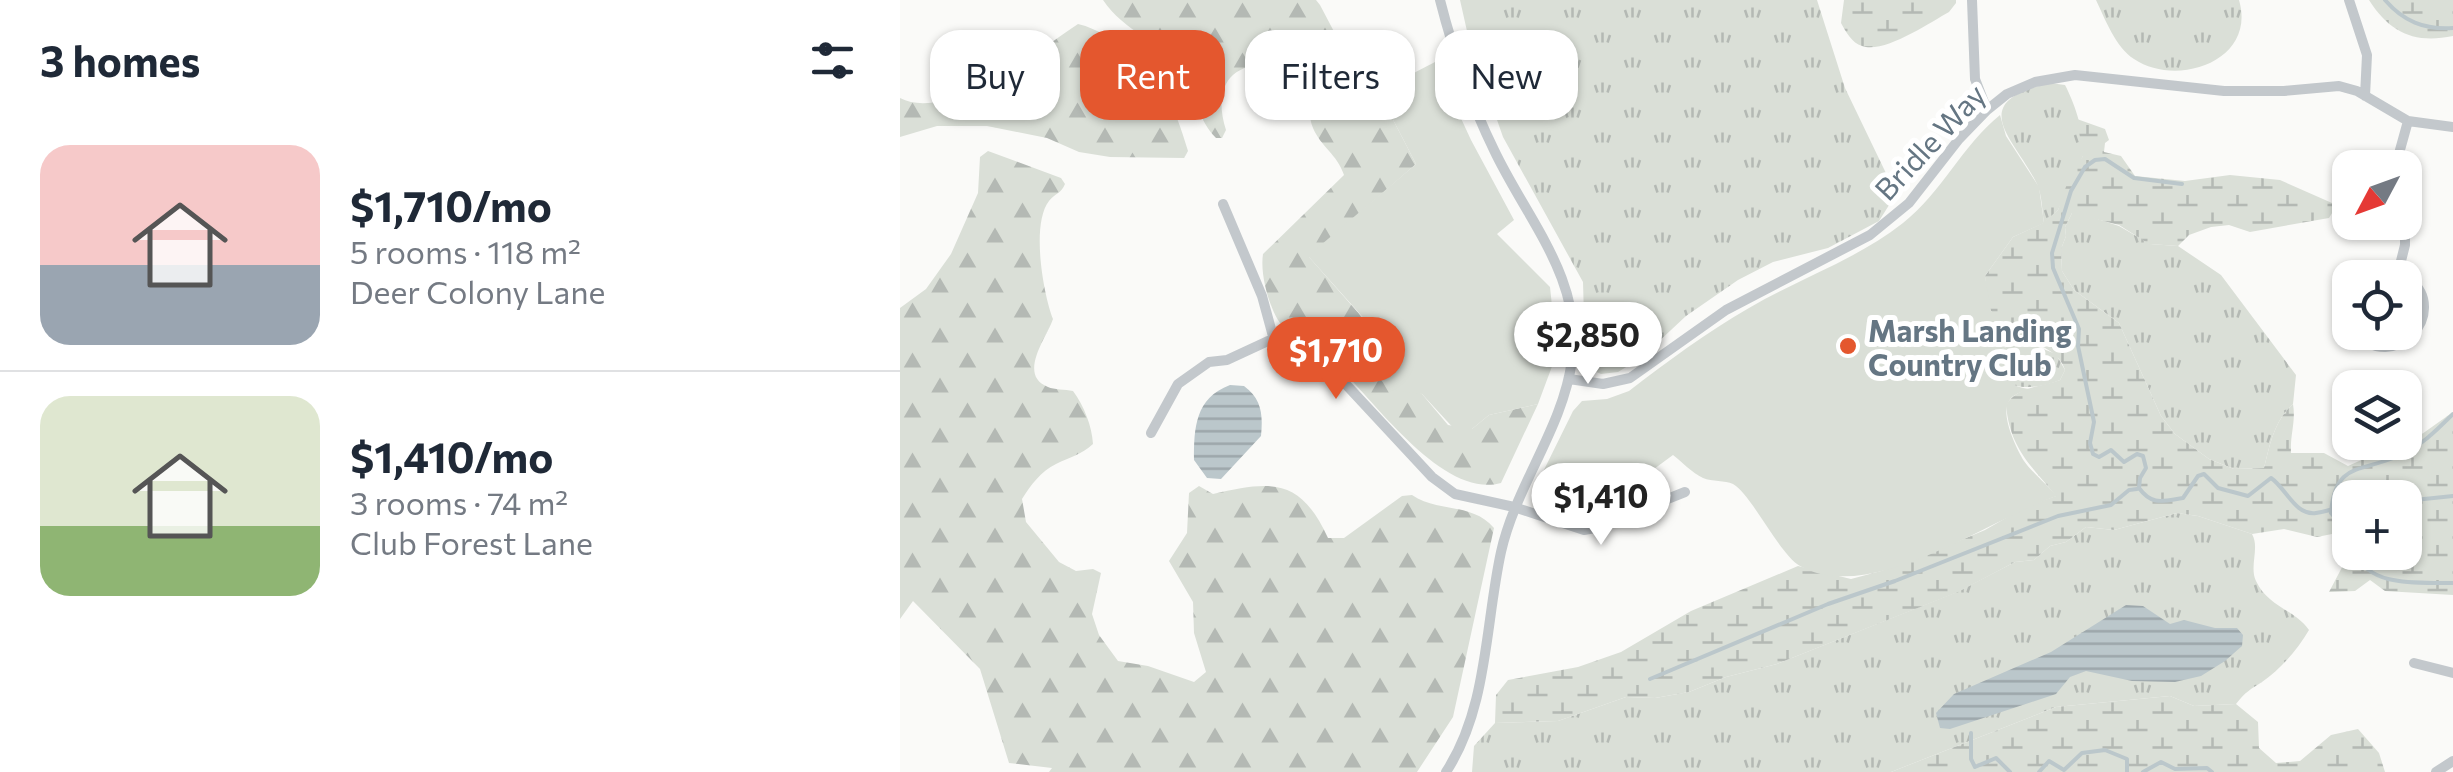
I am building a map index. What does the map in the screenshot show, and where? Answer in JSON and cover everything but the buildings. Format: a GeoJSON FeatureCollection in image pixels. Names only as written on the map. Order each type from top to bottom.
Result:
{"type":"FeatureCollection","features":[{"type":"Feature","properties":{"kind":"street"},"geometry":{"type":"LineString","coordinates":[[1440,0],[1456,53],[1494,149],[1547,244],[1566,289],[1574,332],[1569,378],[1558,414],[1514,507],[1499,562],[1476,702],[1446,772]]}},
{"type":"Feature","properties":{"kind":"street"},"geometry":{"type":"LineString","coordinates":[[1972,0],[1975,79],[1987,110]]}},
{"type":"Feature","properties":{"kind":"street"},"geometry":{"type":"LineString","coordinates":[[2349,0],[2367,55],[2365,96],[2408,121],[2453,127]]}},
{"type":"Feature","properties":{"kind":"street","name":"Bridle Way"},"geometry":{"type":"LineString","coordinates":[[1569,378],[1603,384],[1630,378],[1726,310],[1870,236],[1909,203],[1970,126],[1987,110],[2026,86],[2075,74],[2224,91],[2338,86],[2365,96]]}},
{"type":"Feature","properties":{"kind":"street"},"geometry":{"type":"LineString","coordinates":[[2400,150],[2408,121]]}},
{"type":"Feature","properties":{"kind":"street"},"geometry":{"type":"LineString","coordinates":[[1223,204],[1262,296],[1274,340]]}},
{"type":"Feature","properties":{"kind":"street"},"geometry":{"type":"LineString","coordinates":[[1151,433],[1178,384],[1192,371],[1274,340],[1291,338],[1313,349],[1432,477],[1455,494],[1514,507],[1584,530],[1684,492]]}},
{"type":"Feature","properties":{"kind":"street"},"geometry":{"type":"LineString","coordinates":[[2414,663],[2453,673]]}},
{"type":"Feature","properties":{"kind":"street"},"geometry":{"type":"LineString","coordinates":[[2436,772],[2453,761]]}},
{"type":"Feature","properties":{"kind":"green space"},"geometry":{"type":"Polygon","coordinates":[[[1103,0],[1316,0],[1333,30],[1245,30],[1245,68],[1235,73],[1225,87],[1225,30],[1135,30],[1103,0]]]}},
{"type":"Feature","properties":{"kind":"green space"},"geometry":{"type":"Polygon","coordinates":[[[1460,0],[1817,0],[1845,88],[1896,194],[1879,221],[1828,248],[1773,262],[1738,280],[1686,316],[1641,358],[1618,372],[1601,374],[1590,369],[1585,353],[1583,282],[1497,120],[1578,120],[1578,30],[1467,30],[1460,0]]]}},
{"type":"Feature","properties":{"kind":"green space"},"geometry":{"type":"Polygon","coordinates":[[[1844,0],[1956,3],[1949,12],[1906,36],[1871,47],[1855,42],[1841,23],[1844,0]]]}},
{"type":"Feature","properties":{"kind":"green space"},"geometry":{"type":"Polygon","coordinates":[[[2096,0],[2239,0],[2241,21],[2236,39],[2225,53],[2191,69],[2171,71],[2152,67],[2128,54],[2096,0]]]}},
{"type":"Feature","properties":{"kind":"green space"},"geometry":{"type":"Polygon","coordinates":[[[2369,0],[2453,0],[2453,36],[2427,38],[2405,33],[2386,21],[2369,0]]]}},
{"type":"Feature","properties":{"kind":"green space"},"geometry":{"type":"Polygon","coordinates":[[[1078,24],[1093,30],[1080,30],[1080,120],[1177,120],[1188,151],[1184,158],[1110,157],[1079,152],[1047,138],[987,126],[937,126],[900,137],[900,98],[930,102],[930,120],[1060,120],[1060,36],[1078,24]]]}},
{"type":"Feature","properties":{"kind":"green space"},"geometry":{"type":"Polygon","coordinates":[[[1435,62],[1435,120],[1462,120],[1514,220],[1497,234],[1550,287],[1557,353],[1538,404],[1489,415],[1472,429],[1458,433],[1422,394],[1391,390],[1371,370],[1377,333],[1308,256],[1416,164],[1393,120],[1415,120],[1415,72],[1435,62]]]}},
{"type":"Feature","properties":{"kind":"green space"},"geometry":{"type":"Polygon","coordinates":[[[2050,83],[2065,85],[2069,93],[2081,129],[2083,156],[2058,210],[2044,223],[2039,188],[2008,137],[2002,111],[2008,101],[2024,91],[2050,83]]]}},
{"type":"Feature","properties":{"kind":"green space","name":"Marsh Landing Country Club"},"geometry":{"type":"Polygon","coordinates":[[[2000,115],[2006,136],[2039,187],[2044,223],[2013,237],[1985,276],[1991,311],[2021,340],[2002,349],[1996,363],[2009,382],[2029,389],[2009,401],[2008,422],[2024,461],[2057,496],[1930,555],[1861,575],[1829,575],[1800,566],[1792,559],[1733,484],[1703,478],[1673,455],[1620,494],[1540,478],[1573,411],[1582,401],[1607,399],[1629,391],[1733,317],[1885,236],[1917,211],[2000,115]]]}},
{"type":"Feature","properties":{"kind":"green space"},"geometry":{"type":"Polygon","coordinates":[[[2077,119],[2105,129],[2109,140],[2104,152],[2121,156],[2135,176],[2185,181],[2230,175],[2280,180],[2332,203],[2329,218],[2250,232],[2229,225],[2211,227],[2189,235],[2178,246],[2149,244],[2119,225],[2072,213],[2061,249],[2062,271],[2074,290],[2119,323],[2161,416],[2175,434],[2209,459],[2234,469],[2264,468],[2277,425],[2293,404],[2291,453],[2324,453],[2348,466],[2361,460],[2422,460],[2422,434],[2453,412],[2453,595],[2385,591],[2370,580],[2355,591],[2329,592],[2341,570],[2422,570],[2422,480],[2332,480],[2332,534],[2317,537],[2284,529],[2252,534],[2177,513],[2114,530],[2086,527],[2066,542],[2050,546],[2034,560],[2015,562],[1958,592],[1777,664],[1726,677],[1689,692],[1655,698],[1626,697],[1558,721],[1495,723],[1496,695],[1508,680],[1578,667],[1621,652],[1691,611],[1798,566],[1851,579],[1881,571],[1985,530],[2025,507],[2056,496],[2017,445],[2006,405],[2023,391],[2060,380],[2065,370],[2051,352],[1998,321],[1990,309],[1985,276],[2013,237],[2043,223],[2058,210],[2069,178],[2083,156],[2077,119]]]}},
{"type":"Feature","properties":{"kind":"green space"},"geometry":{"type":"Polygon","coordinates":[[[1203,120],[1223,120],[1226,130],[1222,138],[1216,138],[1203,120]]]}},
{"type":"Feature","properties":{"kind":"green space"},"geometry":{"type":"Polygon","coordinates":[[[1393,120],[1416,164],[1309,257],[1377,334],[1371,370],[1422,394],[1448,425],[1472,429],[1489,415],[1538,404],[1501,483],[1478,484],[1455,476],[1432,461],[1333,361],[1288,331],[1274,313],[1264,279],[1263,254],[1344,175],[1311,122],[1393,120]]]}},
{"type":"Feature","properties":{"kind":"green space"},"geometry":{"type":"Polygon","coordinates":[[[988,151],[1061,178],[1065,184],[1049,201],[1041,225],[1043,276],[1053,319],[1034,365],[1039,381],[1048,387],[1073,391],[1087,416],[1093,444],[1046,470],[1022,499],[1026,522],[1059,562],[1076,571],[1093,569],[1101,573],[1092,614],[1099,635],[1118,661],[1148,666],[1194,682],[1206,672],[1194,633],[1193,602],[1169,561],[1187,533],[1189,493],[1199,486],[1213,494],[1252,487],[1282,488],[1306,504],[1328,538],[1344,538],[1402,496],[1412,495],[1476,514],[1494,528],[1453,717],[1417,772],[1049,772],[1052,768],[1009,763],[980,669],[913,601],[900,619],[900,308],[926,289],[951,254],[978,193],[980,157],[988,151]]]}},
{"type":"Feature","properties":{"kind":"green space"},"geometry":{"type":"Polygon","coordinates":[[[2076,212],[2119,226],[2150,244],[2178,246],[2221,275],[2296,375],[2293,404],[2277,425],[2264,468],[2234,469],[2209,459],[2175,434],[2161,416],[2119,323],[2074,290],[2062,271],[2065,227],[2076,212]]]}},
{"type":"Feature","properties":{"kind":"green space"},"geometry":{"type":"Polygon","coordinates":[[[2021,340],[2056,354],[2065,370],[2060,380],[2028,387],[2009,383],[2002,377],[1997,355],[2021,340]]]}},
{"type":"Feature","properties":{"kind":"green space"},"geometry":{"type":"Polygon","coordinates":[[[2177,513],[2252,534],[2254,575],[2261,590],[2309,630],[2282,665],[2236,704],[2194,706],[2170,696],[2056,707],[1891,772],[1472,772],[1474,746],[1495,723],[1558,721],[1626,697],[1655,698],[1689,692],[1726,677],[1777,664],[1957,592],[2015,562],[2034,560],[2050,546],[2066,542],[2086,527],[2114,530],[2177,513]]]}},
{"type":"Feature","properties":{"kind":"green space"},"geometry":{"type":"Polygon","coordinates":[[[2170,696],[2194,706],[2236,704],[2258,722],[2259,748],[2276,763],[2300,761],[2331,735],[2358,729],[2379,753],[2385,772],[1891,772],[2056,707],[2170,696]]]}},
{"type":"Feature","properties":{"kind":"shaded area"},"geometry":{"type":"Polygon","coordinates":[[[1230,385],[1244,386],[1255,396],[1261,414],[1261,436],[1221,479],[1207,478],[1194,460],[1196,426],[1203,406],[1230,385]]]}},
{"type":"Feature","properties":{"kind":"shaded area"},"geometry":{"type":"Polygon","coordinates":[[[2126,605],[2143,606],[2170,624],[2184,620],[2215,628],[2237,628],[2243,635],[2242,646],[2201,676],[2175,682],[2132,681],[2086,671],[2070,677],[2056,694],[1950,729],[1940,728],[1936,713],[1954,694],[2051,652],[2126,605]]]}},
{"type":"Feature","properties":{"kind":"waterway"},"geometry":{"type":"LineString","coordinates":[[2385,0],[2415,23],[2453,28]]}},
{"type":"Feature","properties":{"kind":"waterway"},"geometry":{"type":"LineString","coordinates":[[2182,184],[2134,178],[2105,159],[2085,167],[2071,191],[2052,253],[2053,268],[2079,329],[2078,346],[2094,422],[2090,443],[2093,454],[2099,457],[2111,450],[2124,462],[2137,454],[2143,456],[2146,468],[2139,488],[2153,500],[2183,498],[2198,476],[2204,474],[2218,488],[2248,496],[2271,478],[2302,510],[2316,513],[2332,509]]}},
{"type":"Feature","properties":{"kind":"waterway"},"geometry":{"type":"LineString","coordinates":[[2342,480],[2351,472],[2412,449],[2453,414]]}},
{"type":"Feature","properties":{"kind":"waterway"},"geometry":{"type":"LineString","coordinates":[[1650,679],[1828,604],[2058,516],[2111,505],[2129,490],[2137,489]]}},
{"type":"Feature","properties":{"kind":"waterway"},"geometry":{"type":"LineString","coordinates":[[2422,499],[2453,496]]}},
{"type":"Feature","properties":{"kind":"waterway"},"geometry":{"type":"LineString","coordinates":[[2332,505],[2332,514]]}},
{"type":"Feature","properties":{"kind":"waterway"},"geometry":{"type":"LineString","coordinates":[[2370,570],[2398,581],[2453,583]]}},
{"type":"Feature","properties":{"kind":"waterway"},"geometry":{"type":"LineString","coordinates":[[1971,733],[1971,759],[1975,767],[1996,758],[2010,772]]}},
{"type":"Feature","properties":{"kind":"waterway"},"geometry":{"type":"LineString","coordinates":[[2039,772],[2049,761],[2064,770],[2082,753],[2105,750],[2127,759],[2127,772]]}},
{"type":"Feature","properties":{"kind":"waterway"},"geometry":{"type":"LineString","coordinates":[[2143,772],[2161,762],[2175,769],[2207,768],[2212,772]]}},
{"type":"Feature","properties":{"kind":"place","name":"Marsh Landing Country Club"},"geometry":{"type":"Point","coordinates":[1848,346]}}]}
